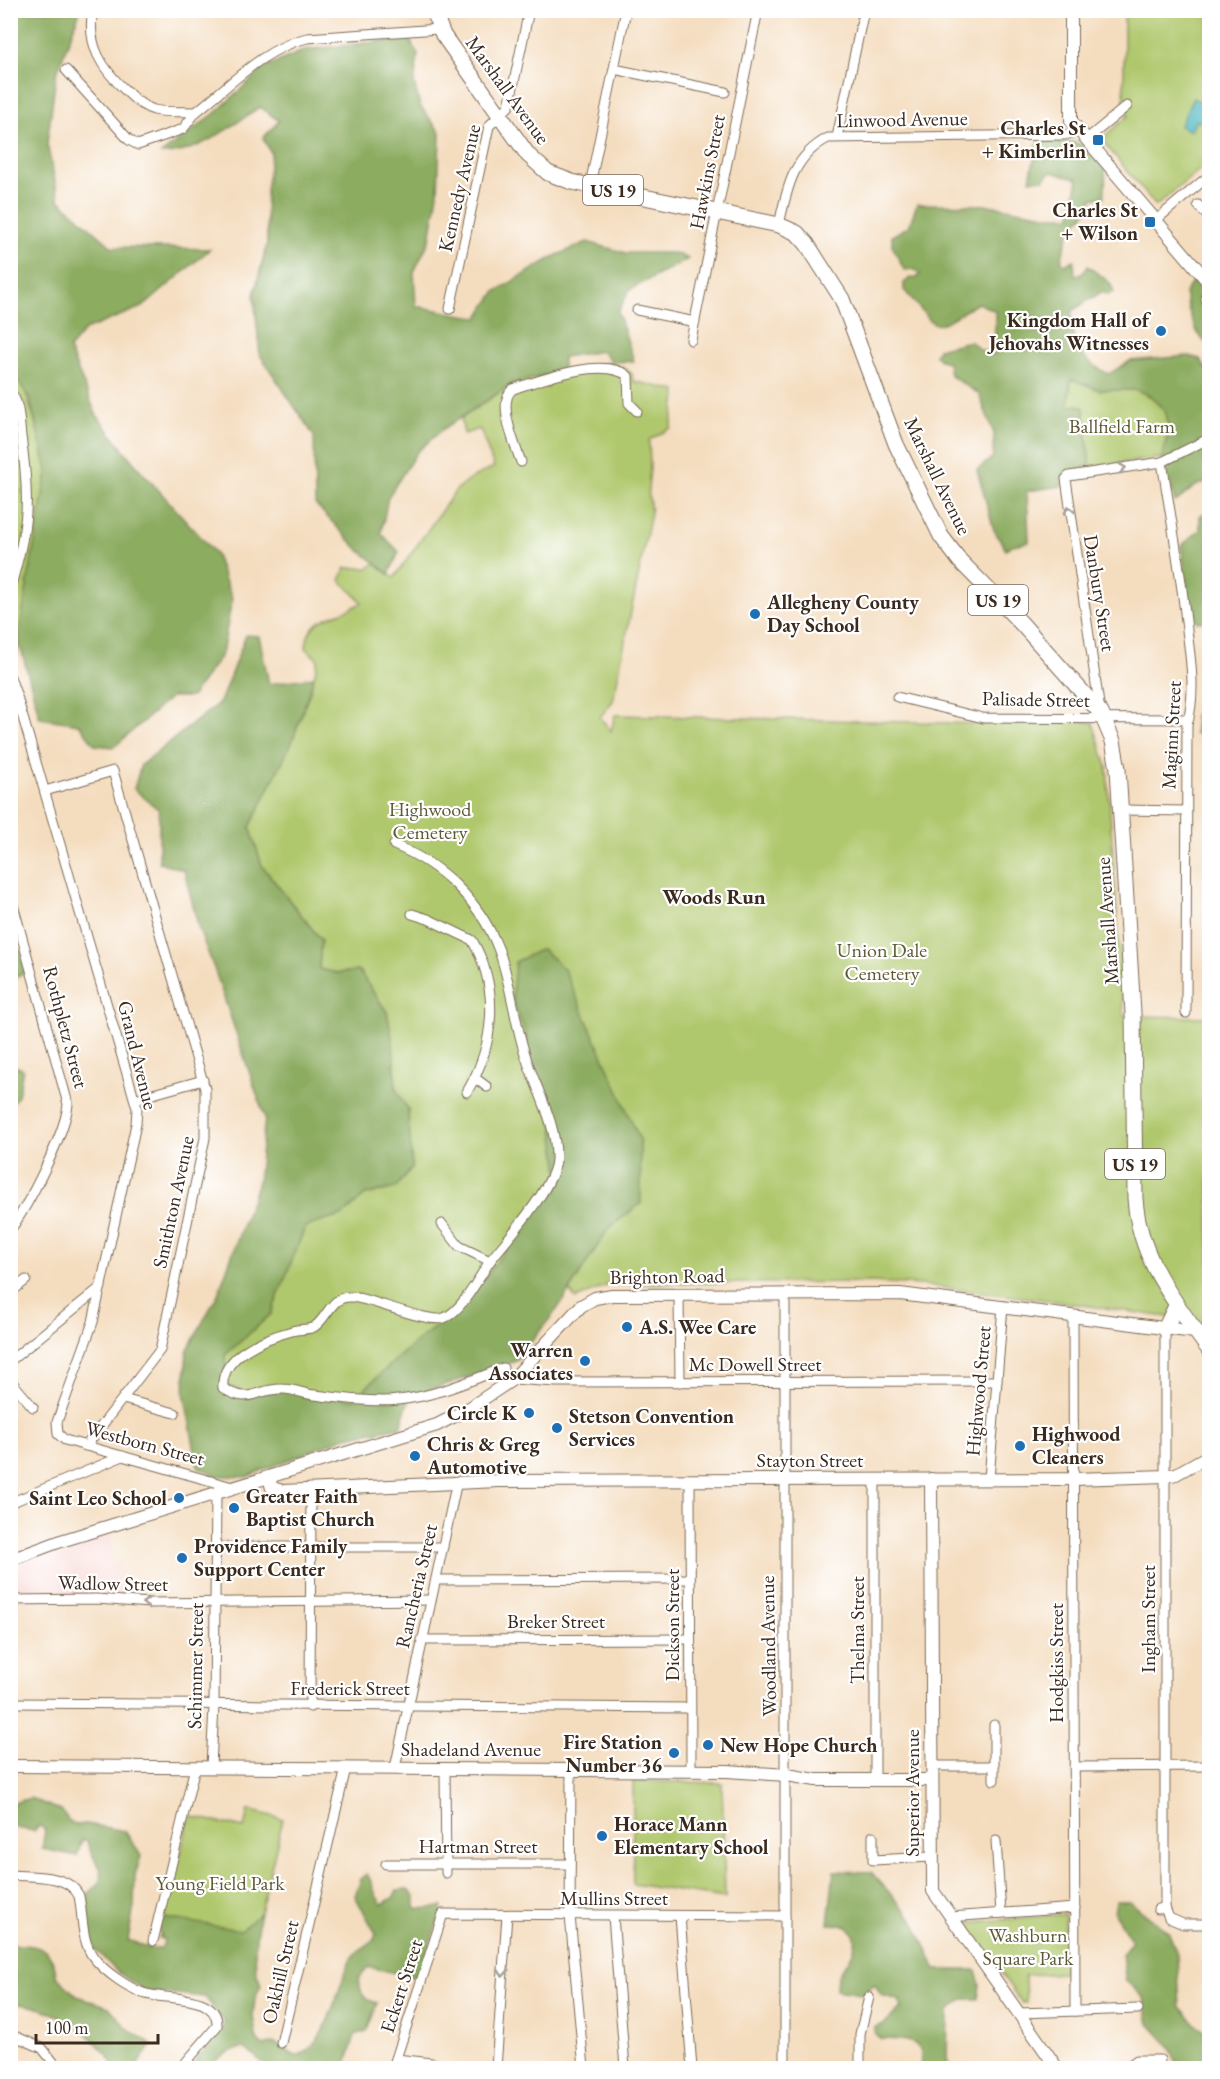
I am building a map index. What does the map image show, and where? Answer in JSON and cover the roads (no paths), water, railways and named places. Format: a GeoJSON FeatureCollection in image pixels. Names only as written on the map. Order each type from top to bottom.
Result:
{"type":"FeatureCollection","features":[{"type":"Feature","properties":{"kind":"main road","name":"Marshall Avenue"},"geometry":{"type":"LineString","coordinates":[[433,10],[439,29],[499,115],[540,168],[564,180],[779,225],[796,233],[807,244],[842,299],[892,434],[940,536],[960,561],[1021,623],[1102,716],[1115,750],[1121,810],[1133,1013],[1136,1210],[1151,1264],[1176,1306],[1203,1334],[1209,1351]]}},
{"type":"Feature","properties":{"kind":"main road"},"geometry":{"type":"LineString","coordinates":[[1165,1329],[1176,1306]]}},
{"type":"Feature","properties":{"kind":"street"},"geometry":{"type":"LineString","coordinates":[[93,10],[91,24],[94,50],[113,79],[136,100],[154,110],[196,112]]}},
{"type":"Feature","properties":{"kind":"street","name":"Kennedy Avenue"},"geometry":{"type":"LineString","coordinates":[[450,309],[489,126],[510,103],[529,10]]}},
{"type":"Feature","properties":{"kind":"street"},"geometry":{"type":"LineString","coordinates":[[590,185],[626,10]]}},
{"type":"Feature","properties":{"kind":"street","name":"Hawkins Street"},"geometry":{"type":"LineString","coordinates":[[691,340],[758,10]]}},
{"type":"Feature","properties":{"kind":"street"},"geometry":{"type":"LineString","coordinates":[[837,137],[864,10]]}},
{"type":"Feature","properties":{"kind":"street"},"geometry":{"type":"LineString","coordinates":[[1071,10],[1071,121],[1209,284],[1206,299],[1209,307]]}},
{"type":"Feature","properties":{"kind":"street"},"geometry":{"type":"LineString","coordinates":[[66,70],[114,125],[129,140],[138,145],[183,129],[196,112],[263,58],[293,42],[307,38],[439,29]]}},
{"type":"Feature","properties":{"kind":"street"},"geometry":{"type":"LineString","coordinates":[[614,69],[725,92]]}},
{"type":"Feature","properties":{"kind":"street"},"geometry":{"type":"LineString","coordinates":[[1084,135],[1126,106]]}},
{"type":"Feature","properties":{"kind":"street","name":"Linwood Avenue"},"geometry":{"type":"LineString","coordinates":[[779,225],[791,175],[817,145],[828,138],[1084,135]]}},
{"type":"Feature","properties":{"kind":"street"},"geometry":{"type":"LineString","coordinates":[[1156,220],[1209,175]]}},
{"type":"Feature","properties":{"kind":"street"},"geometry":{"type":"LineString","coordinates":[[1198,205],[1209,219]]}},
{"type":"Feature","properties":{"kind":"street"},"geometry":{"type":"LineString","coordinates":[[637,310],[695,322]]}},
{"type":"Feature","properties":{"kind":"street"},"geometry":{"type":"LineString","coordinates":[[520,462],[506,410],[505,398],[513,389],[585,369],[612,368],[628,376],[629,403],[637,411]]}},
{"type":"Feature","properties":{"kind":"street"},"geometry":{"type":"LineString","coordinates":[[10,588],[23,546],[28,506],[28,483],[12,393]]}},
{"type":"Feature","properties":{"kind":"street"},"geometry":{"type":"LineString","coordinates":[[1162,462],[1209,438]]}},
{"type":"Feature","properties":{"kind":"street","name":"Danbury Street"},"geometry":{"type":"LineString","coordinates":[[1102,716],[1066,479],[1070,476],[1162,462]]}},
{"type":"Feature","properties":{"kind":"street","name":"Maginn Street"},"geometry":{"type":"LineString","coordinates":[[1162,462],[1185,604],[1193,678],[1189,719],[1186,811],[1186,1013]]}},
{"type":"Feature","properties":{"kind":"street","name":"Grand Avenue"},"geometry":{"type":"LineString","coordinates":[[10,677],[14,700],[45,791],[135,1099],[136,1124],[101,1287],[87,1343],[57,1422]]}},
{"type":"Feature","properties":{"kind":"street","name":"Palisade Street"},"geometry":{"type":"LineString","coordinates":[[897,697],[983,718],[1102,716],[1189,719]]}},
{"type":"Feature","properties":{"kind":"street","name":"Smithton Avenue"},"geometry":{"type":"LineString","coordinates":[[45,791],[113,771],[203,1080],[206,1138],[161,1345],[86,1446]]}},
{"type":"Feature","properties":{"kind":"street"},"geometry":{"type":"LineString","coordinates":[[1121,810],[1186,811]]}},
{"type":"Feature","properties":{"kind":"street"},"geometry":{"type":"LineString","coordinates":[[394,845],[446,875],[464,892],[483,919],[498,948],[525,1054],[547,1112],[556,1160],[550,1181],[465,1298],[447,1317],[435,1321],[368,1299],[345,1297],[331,1305],[313,1328],[278,1335],[242,1353],[227,1368],[222,1379],[223,1388],[233,1394],[250,1398],[265,1391],[284,1389],[314,1395],[397,1401],[458,1386],[503,1368]]}},
{"type":"Feature","properties":{"kind":"street","name":"Rothpletz Street"},"geometry":{"type":"LineString","coordinates":[[10,894],[68,1104],[66,1117],[36,1187],[10,1230]]}},
{"type":"Feature","properties":{"kind":"street"},"geometry":{"type":"LineString","coordinates":[[412,914],[462,934],[472,940],[479,952],[493,1003],[489,1032],[478,1058],[475,1078],[467,1092]]}},
{"type":"Feature","properties":{"kind":"street"},"geometry":{"type":"LineString","coordinates":[[475,1078],[487,1087]]}},
{"type":"Feature","properties":{"kind":"street"},"geometry":{"type":"LineString","coordinates":[[135,1099],[203,1080]]}},
{"type":"Feature","properties":{"kind":"street"},"geometry":{"type":"LineString","coordinates":[[442,1224],[459,1246],[490,1261]]}},
{"type":"Feature","properties":{"kind":"street"},"geometry":{"type":"LineString","coordinates":[[10,1293],[26,1280]]}},
{"type":"Feature","properties":{"kind":"street"},"geometry":{"type":"LineString","coordinates":[[10,1361],[101,1287]]}},
{"type":"Feature","properties":{"kind":"street","name":"Brighton Road"},"geometry":{"type":"LineString","coordinates":[[10,1560],[61,1541],[437,1425],[468,1409],[513,1379],[569,1317],[595,1298],[612,1295],[900,1294],[1073,1315],[1203,1334]]}},
{"type":"Feature","properties":{"kind":"street"},"geometry":{"type":"LineString","coordinates":[[679,1295],[680,1382]]}},
{"type":"Feature","properties":{"kind":"street","name":"Woodland Avenue"},"geometry":{"type":"LineString","coordinates":[[785,1295],[787,1774],[785,2068]]}},
{"type":"Feature","properties":{"kind":"street","name":"Highwood Street"},"geometry":{"type":"LineString","coordinates":[[989,1479],[1003,1306]]}},
{"type":"Feature","properties":{"kind":"street","name":"Hodgkiss Street"},"geometry":{"type":"LineString","coordinates":[[1073,1315],[1075,2011]]}},
{"type":"Feature","properties":{"kind":"street","name":"Ingham Street"},"geometry":{"type":"LineString","coordinates":[[1165,1329],[1165,1766],[1162,1909],[1173,1921],[1188,1925],[1209,1924]]}},
{"type":"Feature","properties":{"kind":"street","name":"Mc Dowell Street"},"geometry":{"type":"LineString","coordinates":[[513,1379],[556,1382],[997,1381]]}},
{"type":"Feature","properties":{"kind":"street"},"geometry":{"type":"LineString","coordinates":[[10,1380],[33,1407]]}},
{"type":"Feature","properties":{"kind":"street"},"geometry":{"type":"LineString","coordinates":[[123,1399],[175,1413]]}},
{"type":"Feature","properties":{"kind":"street","name":"Westborn Street"},"geometry":{"type":"LineString","coordinates":[[57,1422],[61,1438],[236,1488]]}},
{"type":"Feature","properties":{"kind":"street","name":"Stayton Street"},"geometry":{"type":"LineString","coordinates":[[269,1478],[275,1490],[457,1482],[1074,1479],[1166,1476],[1176,1474],[1209,1455]]}},
{"type":"Feature","properties":{"kind":"street"},"geometry":{"type":"LineString","coordinates":[[10,1503],[123,1456]]}},
{"type":"Feature","properties":{"kind":"street","name":"Thelma Street"},"geometry":{"type":"LineString","coordinates":[[875,1479],[875,1780]]}},
{"type":"Feature","properties":{"kind":"street","name":"Superior Avenue"},"geometry":{"type":"LineString","coordinates":[[931,1479],[931,1857],[933,1891],[1057,2068]]}},
{"type":"Feature","properties":{"kind":"street","name":"Dickson Street"},"geometry":{"type":"LineString","coordinates":[[690,1480],[691,1770]]}},
{"type":"Feature","properties":{"kind":"street","name":"Rancheria Street"},"geometry":{"type":"LineString","coordinates":[[395,1768],[457,1482]]}},
{"type":"Feature","properties":{"kind":"street"},"geometry":{"type":"LineString","coordinates":[[310,1707],[311,1488]]}},
{"type":"Feature","properties":{"kind":"street","name":"Schimmer Street"},"geometry":{"type":"LineString","coordinates":[[211,1767],[214,1706],[216,1494]]}},
{"type":"Feature","properties":{"kind":"street"},"geometry":{"type":"LineString","coordinates":[[215,1547],[443,1547]]}},
{"type":"Feature","properties":{"kind":"street"},"geometry":{"type":"LineString","coordinates":[[437,1580],[690,1578]]}},
{"type":"Feature","properties":{"kind":"street","name":"Wadlow Street"},"geometry":{"type":"LineString","coordinates":[[10,1600],[98,1599],[140,1603],[430,1600]]}},
{"type":"Feature","properties":{"kind":"street","name":"Breker Street"},"geometry":{"type":"LineString","coordinates":[[421,1640],[690,1639]]}},
{"type":"Feature","properties":{"kind":"street","name":"Frederick Street"},"geometry":{"type":"LineString","coordinates":[[10,1703],[690,1708]]}},
{"type":"Feature","properties":{"kind":"street"},"geometry":{"type":"LineString","coordinates":[[994,1725],[994,1780]]}},
{"type":"Feature","properties":{"kind":"street","name":"Shadeland Avenue"},"geometry":{"type":"LineString","coordinates":[[10,1766],[691,1770],[787,1774],[816,1780],[931,1780]]}},
{"type":"Feature","properties":{"kind":"street"},"geometry":{"type":"LineString","coordinates":[[932,1766],[994,1766]]}},
{"type":"Feature","properties":{"kind":"street"},"geometry":{"type":"LineString","coordinates":[[1074,1767],[1209,1766]]}},
{"type":"Feature","properties":{"kind":"street"},"geometry":{"type":"LineString","coordinates":[[153,1941],[195,1767]]}},
{"type":"Feature","properties":{"kind":"street","name":"Oakhill Street"},"geometry":{"type":"LineString","coordinates":[[281,2043],[346,1768]]}},
{"type":"Feature","properties":{"kind":"street"},"geometry":{"type":"LineString","coordinates":[[445,1768],[446,1868]]}},
{"type":"Feature","properties":{"kind":"street"},"geometry":{"type":"LineString","coordinates":[[571,1770],[570,1916],[584,2068]]}},
{"type":"Feature","properties":{"kind":"street"},"geometry":{"type":"LineString","coordinates":[[873,1836],[873,1860],[931,1857]]}},
{"type":"Feature","properties":{"kind":"street"},"geometry":{"type":"LineString","coordinates":[[996,1841],[1001,1913]]}},
{"type":"Feature","properties":{"kind":"street","name":"Hartman Street"},"geometry":{"type":"LineString","coordinates":[[386,1864],[446,1868],[570,1863]]}},
{"type":"Feature","properties":{"kind":"street"},"geometry":{"type":"LineString","coordinates":[[10,1875],[54,1879],[73,1888],[79,1896],[90,1953],[123,1982],[146,1995],[194,2000],[205,2005],[216,2018],[217,2026],[181,2068]]}},
{"type":"Feature","properties":{"kind":"street"},"geometry":{"type":"LineString","coordinates":[[950,1917],[1075,1908]]}},
{"type":"Feature","properties":{"kind":"street","name":"Mullins Street"},"geometry":{"type":"LineString","coordinates":[[443,1914],[785,1916]]}},
{"type":"Feature","properties":{"kind":"street","name":"Eckert Street"},"geometry":{"type":"LineString","coordinates":[[393,2068],[443,1914]]}},
{"type":"Feature","properties":{"kind":"street"},"geometry":{"type":"LineString","coordinates":[[496,2068],[507,1915]]}},
{"type":"Feature","properties":{"kind":"street"},"geometry":{"type":"LineString","coordinates":[[613,1916],[625,2068]]}},
{"type":"Feature","properties":{"kind":"street"},"geometry":{"type":"LineString","coordinates":[[680,1916],[692,2068]]}},
{"type":"Feature","properties":{"kind":"street"},"geometry":{"type":"LineString","coordinates":[[860,2068],[860,2034],[869,1997]]}},
{"type":"Feature","properties":{"kind":"street"},"geometry":{"type":"LineString","coordinates":[[1019,2013],[1138,2009]]}},
{"type":"Feature","properties":{"kind":"street"},"geometry":{"type":"LineString","coordinates":[[10,2034],[42,2048],[57,2068]]}},
{"type":"Feature","properties":{"kind":"street"},"geometry":{"type":"LineString","coordinates":[[396,2059],[432,2063],[444,2068]]}},
{"type":"Feature","properties":{"kind":"street"},"geometry":{"type":"LineString","coordinates":[[1126,2068],[1137,2060],[1160,2060]]}},
{"type":"Feature","properties":{"kind":"water"},"geometry":{"type":"Polygon","coordinates":[[[1193,98],[1209,106],[1209,126],[1196,120],[1191,131],[1180,126],[1193,98]]]}},
{"type":"Feature","properties":{"kind":"place","name":"Charles St + Kimberlin"},"geometry":{"type":"Point","coordinates":[1098,140]}},
{"type":"Feature","properties":{"kind":"place","name":"Charles St + Wilson"},"geometry":{"type":"Point","coordinates":[1150,222]}},
{"type":"Feature","properties":{"kind":"place","name":"Kingdom Hall of Jehovahs Witnesses"},"geometry":{"type":"Point","coordinates":[1161,331]}},
{"type":"Feature","properties":{"kind":"place","name":"Allegheny County Day School"},"geometry":{"type":"Point","coordinates":[755,614]}},
{"type":"Feature","properties":{"kind":"place","name":"A.S. Wee Care"},"geometry":{"type":"Point","coordinates":[627,1327]}},
{"type":"Feature","properties":{"kind":"place","name":"Warren Associates"},"geometry":{"type":"Point","coordinates":[585,1361]}},
{"type":"Feature","properties":{"kind":"place","name":"Circle K"},"geometry":{"type":"Point","coordinates":[529,1413]}},
{"type":"Feature","properties":{"kind":"place","name":"Stetson Convention Services"},"geometry":{"type":"Point","coordinates":[557,1428]}},
{"type":"Feature","properties":{"kind":"place","name":"Highwood Cleaners"},"geometry":{"type":"Point","coordinates":[1020,1446]}},
{"type":"Feature","properties":{"kind":"place","name":"Chris & Greg Automotive"},"geometry":{"type":"Point","coordinates":[415,1456]}},
{"type":"Feature","properties":{"kind":"place","name":"Saint Leo School"},"geometry":{"type":"Point","coordinates":[179,1498]}},
{"type":"Feature","properties":{"kind":"place","name":"Greater Faith Baptist Church"},"geometry":{"type":"Point","coordinates":[234,1508]}},
{"type":"Feature","properties":{"kind":"place","name":"Providence Family Support Center"},"geometry":{"type":"Point","coordinates":[182,1558]}},
{"type":"Feature","properties":{"kind":"place","name":"New Hope Church"},"geometry":{"type":"Point","coordinates":[708,1745]}},
{"type":"Feature","properties":{"kind":"place","name":"Fire Station Number 36"},"geometry":{"type":"Point","coordinates":[674,1753]}},
{"type":"Feature","properties":{"kind":"place","name":"Horace Mann Elementary School"},"geometry":{"type":"Point","coordinates":[602,1836]}},
{"type":"Feature","properties":{"kind":"district","name":"Woods Run"},"geometry":{"type":"Point","coordinates":[714,896]}},
{"type":"Feature","properties":{"kind":"park label","name":"Ballfield Farm"},"geometry":{"type":"Point","coordinates":[1122,426]}},
{"type":"Feature","properties":{"kind":"park label","name":"Highwood Cemetery"},"geometry":{"type":"Point","coordinates":[430,820]}},
{"type":"Feature","properties":{"kind":"park label","name":"Union Dale Cemetery"},"geometry":{"type":"Point","coordinates":[882,962]}},
{"type":"Feature","properties":{"kind":"park label","name":"Young Field Park"},"geometry":{"type":"Point","coordinates":[220,1883]}},
{"type":"Feature","properties":{"kind":"park label","name":"Washburn Square Park"},"geometry":{"type":"Point","coordinates":[1028,1946]}}]}
